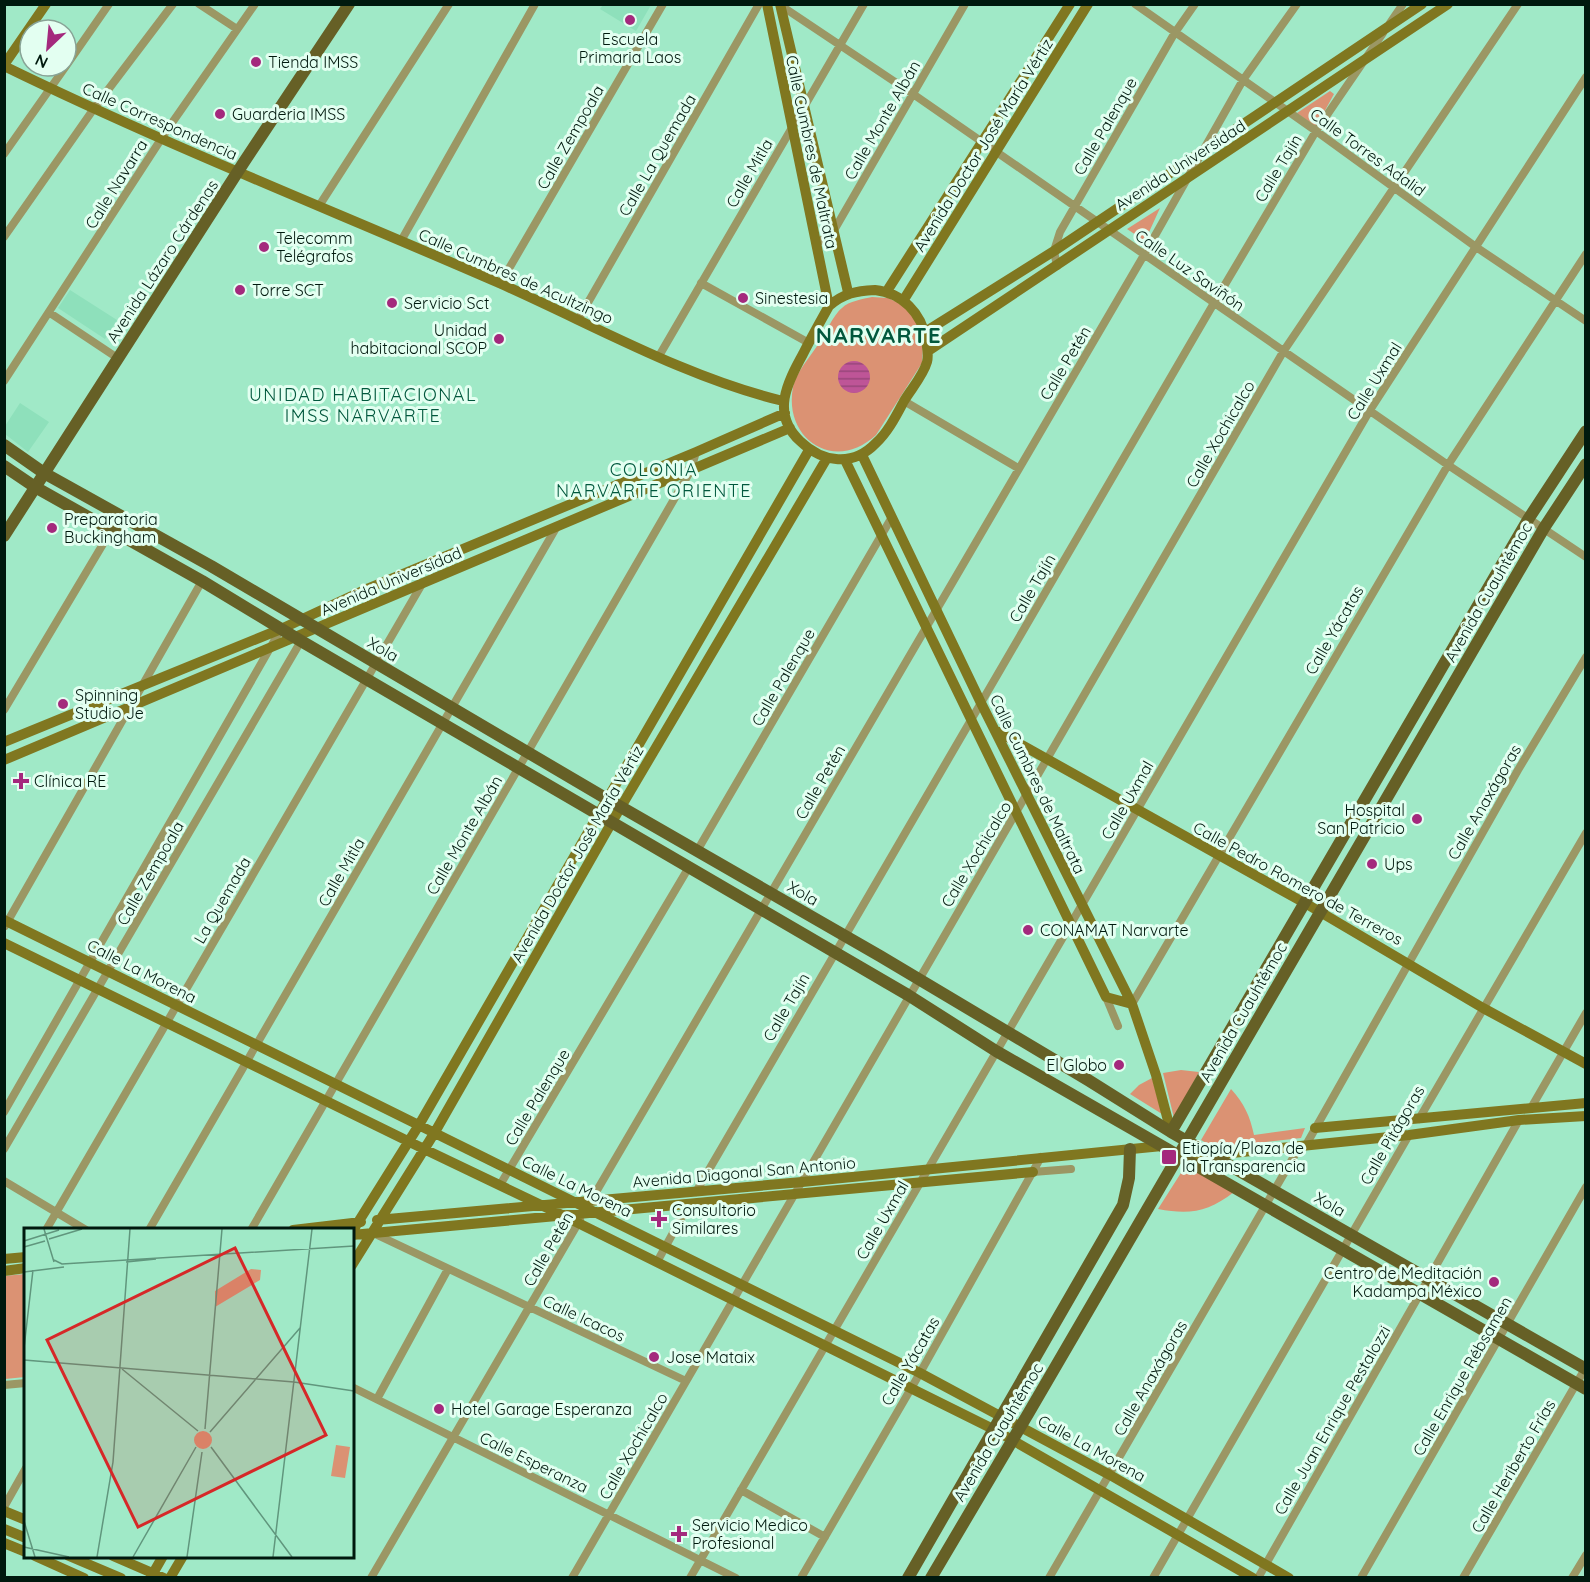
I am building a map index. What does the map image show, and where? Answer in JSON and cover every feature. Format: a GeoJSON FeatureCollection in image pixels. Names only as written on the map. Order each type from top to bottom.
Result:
{"type":"FeatureCollection","features":[{"type":"Feature","properties":{"kind":"main road"},"geometry":{"type":"LineString","coordinates":[[4,66],[46,4]]}},
{"type":"Feature","properties":{"kind":"main road","name":"Avenida Lázaro Cárdenas"},"geometry":{"type":"LineString","coordinates":[[6,532],[349,4]]}},
{"type":"Feature","properties":{"kind":"main road","name":"Calle Cumbres de Maltrata"},"geometry":{"type":"LineString","coordinates":[[766,4],[829,306]]}},
{"type":"Feature","properties":{"kind":"main road","name":"Avenida Doctor José María Vértiz"},"geometry":{"type":"LineString","coordinates":[[887,291],[1070,4]]}},
{"type":"Feature","properties":{"kind":"main road","name":"Avenida Doctor José María Vértiz"},"geometry":{"type":"LineString","coordinates":[[903,301],[1088,4]]}},
{"type":"Feature","properties":{"kind":"main road","name":"Avenida Universidad"},"geometry":{"type":"LineString","coordinates":[[925,332],[1054,251],[1422,4]]}},
{"type":"Feature","properties":{"kind":"main road","name":"Avenida Universidad"},"geometry":{"type":"LineString","coordinates":[[928,351],[1448,4]]}},
{"type":"Feature","properties":{"kind":"main road","name":"Calle Cumbres de Maltrata"},"geometry":{"type":"LineString","coordinates":[[780,5],[848,292]]}},
{"type":"Feature","properties":{"kind":"main road","name":"Calle Correspondencia"},"geometry":{"type":"LineString","coordinates":[[4,66],[238,172]]}},
{"type":"Feature","properties":{"kind":"main road","name":"Calle Cumbres de Acultzingo"},"geometry":{"type":"LineString","coordinates":[[238,172],[500,284],[658,356],[748,392],[783,401]]}},
{"type":"Feature","properties":{"kind":"main road"},"geometry":{"type":"LineString","coordinates":[[887,291],[903,301],[920,318],[928,351],[927,364],[876,444],[862,455],[836,461],[809,450],[797,439],[790,428],[783,401],[788,381],[829,306],[848,292],[887,291]]}},
{"type":"Feature","properties":{"kind":"main road","name":"Avenida Universidad"},"geometry":{"type":"LineString","coordinates":[[4,742],[281,629],[369,588],[785,413]]}},
{"type":"Feature","properties":{"kind":"main road","name":"Avenida Universidad"},"geometry":{"type":"LineString","coordinates":[[4,760],[272,647],[298,640],[376,603],[790,428]]}},
{"type":"Feature","properties":{"kind":"main road","name":"Avenida Cuauhtémoc"},"geometry":{"type":"LineString","coordinates":[[1171,1132],[1529,518],[1586,431]]}},
{"type":"Feature","properties":{"kind":"main road","name":"Xola"},"geometry":{"type":"LineString","coordinates":[[4,445],[44,473],[211,566],[608,800],[918,979],[1171,1132],[1585,1368]]}},
{"type":"Feature","properties":{"kind":"main road","name":"Avenida Doctor José María Vértiz"},"geometry":{"type":"LineString","coordinates":[[354,1230],[419,1125],[809,450]]}},
{"type":"Feature","properties":{"kind":"main road","name":"Calle Cumbres de Maltrata"},"geometry":{"type":"LineString","coordinates":[[862,455],[981,703],[1132,1004],[1156,1075],[1171,1132]]}},
{"type":"Feature","properties":{"kind":"main road","name":"Avenida Doctor José María Vértiz"},"geometry":{"type":"LineString","coordinates":[[354,1262],[435,1132],[612,822],[827,458]]}},
{"type":"Feature","properties":{"kind":"main road","name":"Calle Cumbres de Maltrata"},"geometry":{"type":"LineString","coordinates":[[845,460],[1106,997]]}},
{"type":"Feature","properties":{"kind":"main road","name":"Avenida Cuauhtémoc"},"geometry":{"type":"LineString","coordinates":[[931,1578],[1544,528],[1586,464]]}},
{"type":"Feature","properties":{"kind":"main road","name":"Xola"},"geometry":{"type":"LineString","coordinates":[[4,466],[35,487],[202,580],[298,640],[443,722],[908,995],[996,1051],[1581,1386]]}},
{"type":"Feature","properties":{"kind":"main road"},"geometry":{"type":"LineString","coordinates":[[604,490],[609,505]]}},
{"type":"Feature","properties":{"kind":"main road"},"geometry":{"type":"LineString","coordinates":[[369,588],[376,603]]}},
{"type":"Feature","properties":{"kind":"main road","name":"Calle Pedro Romero de Terreros"},"geometry":{"type":"LineString","coordinates":[[995,730],[1409,962],[1483,1008],[1586,1064]]}},
{"type":"Feature","properties":{"kind":"main road","name":"Calle La Morena"},"geometry":{"type":"LineString","coordinates":[[5,922],[91,962],[575,1203]]}},
{"type":"Feature","properties":{"kind":"main road","name":"Calle La Morena"},"geometry":{"type":"LineString","coordinates":[[4,943],[408,1142],[564,1216]]}},
{"type":"Feature","properties":{"kind":"main road"},"geometry":{"type":"LineString","coordinates":[[1106,997],[1132,1004]]}},
{"type":"Feature","properties":{"kind":"main road"},"geometry":{"type":"LineString","coordinates":[[1315,1128],[1586,1103]]}},
{"type":"Feature","properties":{"kind":"main road"},"geometry":{"type":"LineString","coordinates":[[1179,1155],[1212,1155],[1409,1135],[1519,1120],[1586,1116]]}},
{"type":"Feature","properties":{"kind":"main road","name":"Calle Pitágoras"},"geometry":{"type":"LineString","coordinates":[[1409,1135],[1419,1119]]}},
{"type":"Feature","properties":{"kind":"main road","name":"Avenida Diagonal San Antonio"},"geometry":{"type":"LineString","coordinates":[[354,1230],[371,1233],[564,1216],[696,1192],[1162,1146]]}},
{"type":"Feature","properties":{"kind":"main road","name":"Avenida Cuauhtémoc"},"geometry":{"type":"LineString","coordinates":[[908,1578],[1123,1205],[1129,1178],[1130,1149]]}},
{"type":"Feature","properties":{"kind":"main road","name":"Avenida Diagonal San Antonio"},"geometry":{"type":"LineString","coordinates":[[354,1230],[380,1220],[575,1203],[587,1212],[1033,1172]]}},
{"type":"Feature","properties":{"kind":"main road","name":"Calle La Morena"},"geometry":{"type":"LineString","coordinates":[[587,1212],[665,1247],[1002,1415],[1289,1578]]}},
{"type":"Feature","properties":{"kind":"main road","name":"Calle La Morena"},"geometry":{"type":"LineString","coordinates":[[587,1212],[657,1262],[993,1429],[1253,1578]]}},
{"type":"Feature","properties":{"kind":"main road"},"geometry":{"type":"LineString","coordinates":[[4,1259],[24,1257]]}},
{"type":"Feature","properties":{"kind":"main road"},"geometry":{"type":"LineString","coordinates":[[4,1271],[24,1269]]}},
{"type":"Feature","properties":{"kind":"main road"},"geometry":{"type":"LineString","coordinates":[[4,1509],[24,1519]]}},
{"type":"Feature","properties":{"kind":"main road"},"geometry":{"type":"LineString","coordinates":[[4,1529],[24,1537]]}},
{"type":"Feature","properties":{"kind":"main road"},"geometry":{"type":"LineString","coordinates":[[4,1544],[24,1551]]}},
{"type":"Feature","properties":{"kind":"main road"},"geometry":{"type":"LineString","coordinates":[[37,1558],[65,1574],[84,1578]]}},
{"type":"Feature","properties":{"kind":"main road"},"geometry":{"type":"LineString","coordinates":[[71,1558],[121,1578]]}},
{"type":"Feature","properties":{"kind":"main road"},"geometry":{"type":"LineString","coordinates":[[116,1558],[152,1575],[165,1578]]}},
{"type":"Feature","properties":{"kind":"main road"},"geometry":{"type":"LineString","coordinates":[[152,1575],[162,1558]]}},
{"type":"Feature","properties":{"kind":"main road"},"geometry":{"type":"LineString","coordinates":[[171,1578],[182,1558]]}},
{"type":"Feature","properties":{"kind":"street"},"geometry":{"type":"LineString","coordinates":[[78,49],[109,4]]}},
{"type":"Feature","properties":{"kind":"street"},"geometry":{"type":"LineString","coordinates":[[4,237],[94,107],[173,4]]}},
{"type":"Feature","properties":{"kind":"street"},"geometry":{"type":"LineString","coordinates":[[199,4],[237,29]]}},
{"type":"Feature","properties":{"kind":"street","name":"Calle Navarra"},"geometry":{"type":"LineString","coordinates":[[4,381],[162,138],[255,4]]}},
{"type":"Feature","properties":{"kind":"street"},"geometry":{"type":"LineString","coordinates":[[319,206],[449,4]]}},
{"type":"Feature","properties":{"kind":"street"},"geometry":{"type":"LineString","coordinates":[[401,241],[536,4]]}},
{"type":"Feature","properties":{"kind":"street","name":"Calle Zempoala"},"geometry":{"type":"LineString","coordinates":[[500,284],[663,4]]}},
{"type":"Feature","properties":{"kind":"street","name":"Calle La Quemada"},"geometry":{"type":"LineString","coordinates":[[578,320],[759,4]]}},
{"type":"Feature","properties":{"kind":"street","name":"Calle Mitla"},"geometry":{"type":"LineString","coordinates":[[658,356],[864,4]]}},
{"type":"Feature","properties":{"kind":"street","name":"Calle Monte Albán"},"geometry":{"type":"LineString","coordinates":[[816,244],[833,232],[965,4]]}},
{"type":"Feature","properties":{"kind":"street","name":"Calle Torres Adalid"},"geometry":{"type":"LineString","coordinates":[[1135,4],[1476,247],[1586,321]]}},
{"type":"Feature","properties":{"kind":"street","name":"Calle Palenque"},"geometry":{"type":"LineString","coordinates":[[1054,251],[1060,232],[1074,206],[1174,34],[1195,4]]}},
{"type":"Feature","properties":{"kind":"street","name":"Calle Petén"},"geometry":{"type":"LineString","coordinates":[[371,1578],[587,1212],[770,893],[1144,255],[1243,80],[1297,4]]}},
{"type":"Feature","properties":{"kind":"street","name":"Calle Tajín"},"geometry":{"type":"LineString","coordinates":[[696,1192],[834,952],[1316,131],[1403,4]]}},
{"type":"Feature","properties":{"kind":"street","name":"Calle Xochicalco"},"geometry":{"type":"LineString","coordinates":[[572,1578],[908,995],[1048,760],[1283,352],[1518,4]]}},
{"type":"Feature","properties":{"kind":"street","name":"Calle Luz Saviñón"},"geometry":{"type":"LineString","coordinates":[[780,5],[913,94],[1283,352],[1586,557]]}},
{"type":"Feature","properties":{"kind":"street","name":"Calle Uxmal"},"geometry":{"type":"LineString","coordinates":[[690,1578],[1370,410],[1586,77]]}},
{"type":"Feature","properties":{"kind":"street"},"geometry":{"type":"LineString","coordinates":[[4,154],[57,78]]}},
{"type":"Feature","properties":{"kind":"street"},"geometry":{"type":"LineString","coordinates":[[1054,251],[1057,266]]}},
{"type":"Feature","properties":{"kind":"street","name":"Calle Yácatas"},"geometry":{"type":"LineString","coordinates":[[1132,1004],[1448,465],[1586,254]]}},
{"type":"Feature","properties":{"kind":"street"},"geometry":{"type":"LineString","coordinates":[[701,283],[809,343]]}},
{"type":"Feature","properties":{"kind":"street"},"geometry":{"type":"LineString","coordinates":[[50,313],[118,359]]}},
{"type":"Feature","properties":{"kind":"street"},"geometry":{"type":"LineString","coordinates":[[904,401],[1018,468]]}},
{"type":"Feature","properties":{"kind":"street","name":"Calle Monte Albán"},"geometry":{"type":"LineString","coordinates":[[252,1228],[691,470],[696,452]]}},
{"type":"Feature","properties":{"kind":"street","name":"Calle Palenque"},"geometry":{"type":"LineString","coordinates":[[698,851],[892,516]]}},
{"type":"Feature","properties":{"kind":"street","name":"Calle Mitla"},"geometry":{"type":"LineString","coordinates":[[150,1228],[556,528]]}},
{"type":"Feature","properties":{"kind":"street"},"geometry":{"type":"LineString","coordinates":[[4,710],[112,529]]}},
{"type":"Feature","properties":{"kind":"street"},"geometry":{"type":"LineString","coordinates":[[5,922],[202,580]]}},
{"type":"Feature","properties":{"kind":"street","name":"La Quemada"},"geometry":{"type":"LineString","coordinates":[[47,1228],[422,584]]}},
{"type":"Feature","properties":{"kind":"street","name":"Calle Zempoala"},"geometry":{"type":"LineString","coordinates":[[4,1112],[281,629]]}},
{"type":"Feature","properties":{"kind":"street","name":"Calle Zempoala"},"geometry":{"type":"LineString","coordinates":[[4,1149],[99,989],[298,640]]}},
{"type":"Feature","properties":{"kind":"street","name":"Calle Anaxágoras"},"geometry":{"type":"LineString","coordinates":[[1049,1578],[1265,1206],[1315,1128],[1518,770],[1586,657]]}},
{"type":"Feature","properties":{"kind":"street","name":"Calle Pitágoras"},"geometry":{"type":"LineString","coordinates":[[1419,1119],[1586,833]]}},
{"type":"Feature","properties":{"kind":"street","name":"Calle Palenque"},"geometry":{"type":"LineString","coordinates":[[500,1185],[690,867]]}},
{"type":"Feature","properties":{"kind":"street","name":"Calle Cumbres de Maltrata"},"geometry":{"type":"LineString","coordinates":[[1106,997],[1118,1026]]}},
{"type":"Feature","properties":{"kind":"street"},"geometry":{"type":"LineString","coordinates":[[1531,1108],[1586,1012]]}},
{"type":"Feature","properties":{"kind":"street","name":"Calle Juan Enrique Pestalozzi"},"geometry":{"type":"LineString","coordinates":[[1258,1578],[1519,1120]]}},
{"type":"Feature","properties":{"kind":"street","name":"Calle Pitágoras"},"geometry":{"type":"LineString","coordinates":[[1153,1578],[1409,1135]]}},
{"type":"Feature","properties":{"kind":"street","name":"Calle Yácatas"},"geometry":{"type":"LineString","coordinates":[[801,1578],[911,1389],[1041,1157]]}},
{"type":"Feature","properties":{"kind":"street","name":"Avenida Diagonal San Antonio"},"geometry":{"type":"LineString","coordinates":[[1033,1172],[1071,1169]]}},
{"type":"Feature","properties":{"kind":"street"},"geometry":{"type":"LineString","coordinates":[[4,1181],[83,1228]]}},
{"type":"Feature","properties":{"kind":"street","name":"Calle Enrique Rébsamen"},"geometry":{"type":"LineString","coordinates":[[1361,1578],[1586,1187]]}},
{"type":"Feature","properties":{"kind":"street"},"geometry":{"type":"LineString","coordinates":[[657,1262],[689,1204]]}},
{"type":"Feature","properties":{"kind":"street","name":"Calle Icacos"},"geometry":{"type":"LineString","coordinates":[[371,1233],[686,1381]]}},
{"type":"Feature","properties":{"kind":"street"},"geometry":{"type":"LineString","coordinates":[[377,1399],[448,1269]]}},
{"type":"Feature","properties":{"kind":"street","name":"Calle Heriberto Frías"},"geometry":{"type":"LineString","coordinates":[[1463,1578],[1581,1386],[1585,1368]]}},
{"type":"Feature","properties":{"kind":"street"},"geometry":{"type":"LineString","coordinates":[[4,1385],[24,1383]]}},
{"type":"Feature","properties":{"kind":"street","name":"Calle Esperanza"},"geometry":{"type":"LineString","coordinates":[[354,1388],[736,1578]]}},
{"type":"Feature","properties":{"kind":"street"},"geometry":{"type":"LineString","coordinates":[[4,1509],[24,1472]]}},
{"type":"Feature","properties":{"kind":"street"},"geometry":{"type":"LineString","coordinates":[[741,1490],[825,1537]]}},
{"type":"Feature","properties":{"kind":"street"},"geometry":{"type":"LineString","coordinates":[[1572,1578],[1586,1555]]}},
{"type":"Feature","properties":{"kind":"shaded area","name":"Escuela Primaria Laos"},"geometry":{"type":"Polygon","coordinates":[[[603,5],[651,5],[636,31],[600,9],[603,5]]]}},
{"type":"Feature","properties":{"kind":"shaded area"},"geometry":{"type":"Polygon","coordinates":[[[1330,91],[1334,94],[1316,127],[1297,113],[1330,91]]]}},
{"type":"Feature","properties":{"kind":"shaded area"},"geometry":{"type":"Polygon","coordinates":[[[1160,208],[1145,241],[1127,229],[1160,208]]]}},
{"type":"Feature","properties":{"kind":"shaded area"},"geometry":{"type":"Polygon","coordinates":[[[70,290],[117,320],[105,339],[58,308],[70,290]]]}},
{"type":"Feature","properties":{"kind":"shaded area"},"geometry":{"type":"Polygon","coordinates":[[[872,297],[888,298],[903,305],[915,317],[923,346],[922,363],[876,435],[860,446],[844,451],[829,450],[815,445],[804,435],[796,422],[792,406],[793,387],[800,370],[839,311],[852,302],[872,297]]]}},
{"type":"Feature","properties":{"kind":"shaded area"},"geometry":{"type":"Polygon","coordinates":[[[854,361],[865,366],[870,377],[865,388],[854,393],[843,388],[838,377],[843,366],[854,361]]]}},
{"type":"Feature","properties":{"kind":"shaded area"},"geometry":{"type":"Polygon","coordinates":[[[20,403],[49,422],[28,452],[5,434],[5,426],[20,403]]]}},
{"type":"Feature","properties":{"kind":"shaded area"},"geometry":{"type":"Polygon","coordinates":[[[1181,1070],[1199,1072],[1174,1118],[1163,1073],[1181,1070]]]}},
{"type":"Feature","properties":{"kind":"shaded area"},"geometry":{"type":"Polygon","coordinates":[[[1152,1078],[1162,1114],[1130,1094],[1139,1085],[1152,1078]]]}},
{"type":"Feature","properties":{"kind":"shaded area"},"geometry":{"type":"Polygon","coordinates":[[[1231,1089],[1246,1110],[1254,1135],[1305,1128],[1301,1138],[1215,1148],[1201,1140],[1231,1089]]]}},
{"type":"Feature","properties":{"kind":"shaded area"},"geometry":{"type":"Polygon","coordinates":[[[1186,1165],[1234,1192],[1207,1208],[1189,1212],[1158,1209],[1186,1165]]]}},
{"type":"Feature","properties":{"kind":"shaded area"},"geometry":{"type":"Polygon","coordinates":[[[24,1274],[24,1377],[5,1379],[4,1276],[24,1274]]]}},
{"type":"Feature","properties":{"kind":"place","name":"Escuela Primaria Laos"},"geometry":{"type":"Point","coordinates":[630,20]}},
{"type":"Feature","properties":{"kind":"place","name":"Tienda IMSS"},"geometry":{"type":"Point","coordinates":[256,62]}},
{"type":"Feature","properties":{"kind":"place","name":"Guarderia IMSS"},"geometry":{"type":"Point","coordinates":[220,114]}},
{"type":"Feature","properties":{"kind":"place","name":"Telecomm Telégrafos"},"geometry":{"type":"Point","coordinates":[264,247]}},
{"type":"Feature","properties":{"kind":"place","name":"Torre SCT"},"geometry":{"type":"Point","coordinates":[240,290]}},
{"type":"Feature","properties":{"kind":"place","name":"Sinestesia"},"geometry":{"type":"Point","coordinates":[743,298]}},
{"type":"Feature","properties":{"kind":"place","name":"Servicio Sct"},"geometry":{"type":"Point","coordinates":[392,303]}},
{"type":"Feature","properties":{"kind":"place","name":"Unidad habitacional SCOP"},"geometry":{"type":"Point","coordinates":[499,339]}},
{"type":"Feature","properties":{"kind":"place","name":"Preparatoria Buckingham"},"geometry":{"type":"Point","coordinates":[52,528]}},
{"type":"Feature","properties":{"kind":"place","name":"Spinning Studio Je"},"geometry":{"type":"Point","coordinates":[63,704]}},
{"type":"Feature","properties":{"kind":"place","name":"Clínica RE"},"geometry":{"type":"Point","coordinates":[21,781]}},
{"type":"Feature","properties":{"kind":"place","name":"Hospital San Patricio"},"geometry":{"type":"Point","coordinates":[1417,819]}},
{"type":"Feature","properties":{"kind":"place","name":"Ups"},"geometry":{"type":"Point","coordinates":[1372,864]}},
{"type":"Feature","properties":{"kind":"place","name":"CONAMAT Narvarte"},"geometry":{"type":"Point","coordinates":[1028,930]}},
{"type":"Feature","properties":{"kind":"place","name":"El Globo"},"geometry":{"type":"Point","coordinates":[1119,1065]}},
{"type":"Feature","properties":{"kind":"place","name":"Etiopía/Plaza de la Transparencia"},"geometry":{"type":"Point","coordinates":[1169,1157]}},
{"type":"Feature","properties":{"kind":"place","name":"Consultorio Similares"},"geometry":{"type":"Point","coordinates":[659,1219]}},
{"type":"Feature","properties":{"kind":"place","name":"Centro de Meditación Kadampa México"},"geometry":{"type":"Point","coordinates":[1494,1282]}},
{"type":"Feature","properties":{"kind":"place","name":"Jose Mataix"},"geometry":{"type":"Point","coordinates":[654,1357]}},
{"type":"Feature","properties":{"kind":"place","name":"Hotel Garage Esperanza"},"geometry":{"type":"Point","coordinates":[439,1409]}},
{"type":"Feature","properties":{"kind":"place","name":"Servicio Medico Profesional"},"geometry":{"type":"Point","coordinates":[679,1534]}},
{"type":"Feature","properties":{"kind":"district","name":"NARVARTE"},"geometry":{"type":"Point","coordinates":[879,335]}},
{"type":"Feature","properties":{"kind":"district","name":"UNIDAD HABITACIONAL IMSS NARVARTE"},"geometry":{"type":"Point","coordinates":[363,405]}},
{"type":"Feature","properties":{"kind":"district","name":"COLONIA NARVARTE ORIENTE"},"geometry":{"type":"Point","coordinates":[654,480]}}]}
